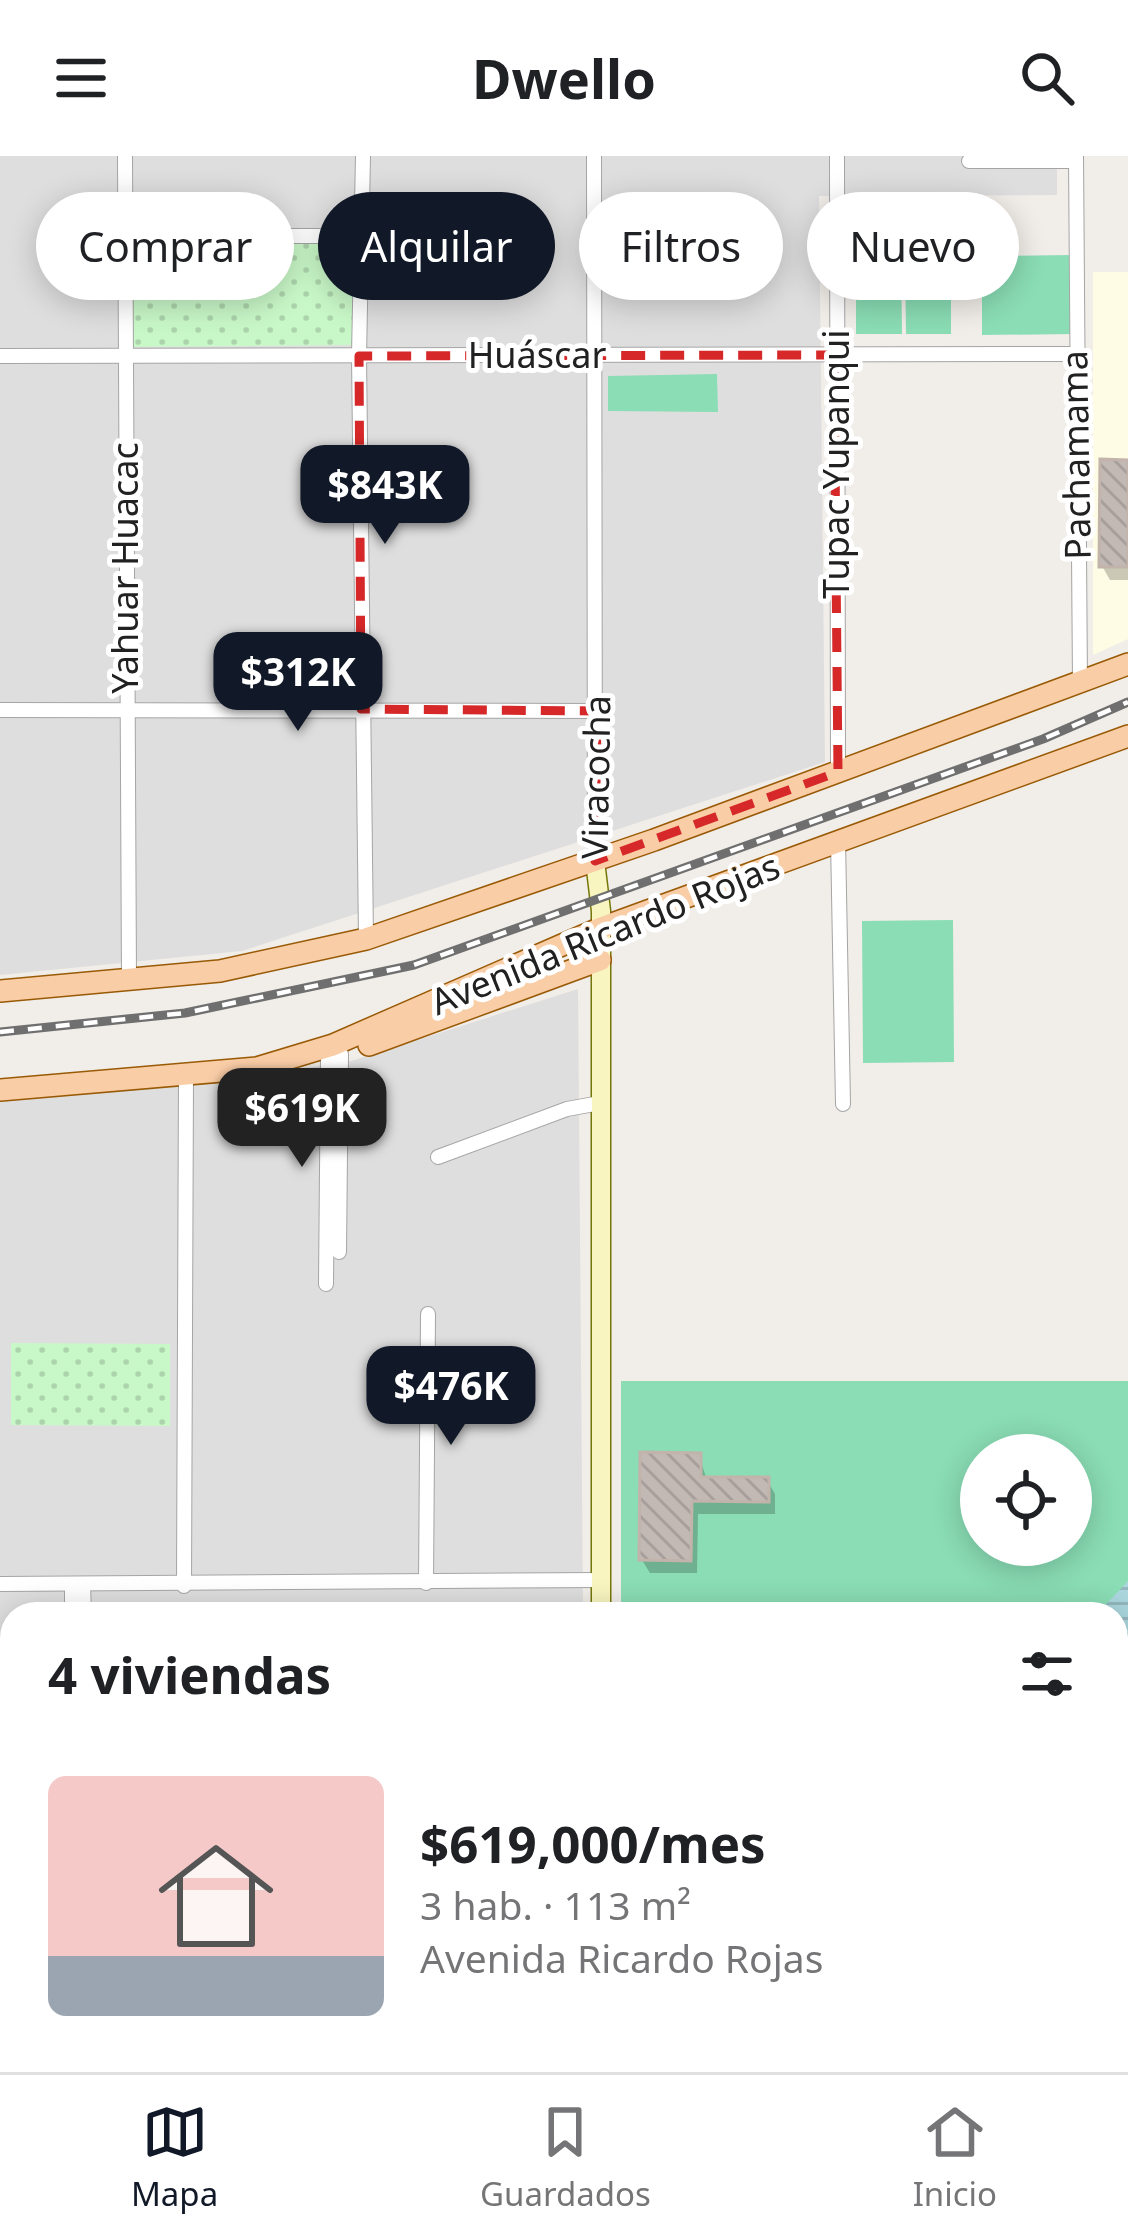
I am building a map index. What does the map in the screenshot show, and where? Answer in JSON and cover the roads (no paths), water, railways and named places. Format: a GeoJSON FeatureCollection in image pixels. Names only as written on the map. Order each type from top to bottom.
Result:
{"type":"FeatureCollection","features":[{"type":"Feature","properties":{"kind":"main road","name":"Avenida Ricardo Rojas"},"geometry":{"type":"LineString","coordinates":[[0,991],[257,965],[366,938],[595,861],[1128,664]]}},
{"type":"Feature","properties":{"kind":"main road","name":"Avenida Ricardo Rojas"},"geometry":{"type":"LineString","coordinates":[[0,1090],[257,1068],[368,1032],[601,928],[1128,736]]}},
{"type":"Feature","properties":{"kind":"main road","name":"Viracocha"},"geometry":{"type":"LineString","coordinates":[[595,861],[601,928],[602,1602]]}},
{"type":"Feature","properties":{"kind":"main road"},"geometry":{"type":"LineString","coordinates":[[257,1068],[335,1056],[599,960]]}},
{"type":"Feature","properties":{"kind":"street","name":"Yahuar Huacac"},"geometry":{"type":"LineString","coordinates":[[125,156],[125,192]]}},
{"type":"Feature","properties":{"kind":"street"},"geometry":{"type":"LineString","coordinates":[[363,156],[363,192]]}},
{"type":"Feature","properties":{"kind":"street","name":"Viracocha"},"geometry":{"type":"LineString","coordinates":[[594,156],[595,861]]}},
{"type":"Feature","properties":{"kind":"street","name":"Tupac Yupanqui"},"geometry":{"type":"LineString","coordinates":[[837,156],[837,192]]}},
{"type":"Feature","properties":{"kind":"street"},"geometry":{"type":"LineString","coordinates":[[969,161],[1076,158]]}},
{"type":"Feature","properties":{"kind":"street","name":"Pachamama"},"geometry":{"type":"LineString","coordinates":[[1076,158],[1073,354],[1080,683]]}},
{"type":"Feature","properties":{"kind":"street","name":"Yahuar Huacac"},"geometry":{"type":"LineString","coordinates":[[125,300],[129,980]]}},
{"type":"Feature","properties":{"kind":"street"},"geometry":{"type":"LineString","coordinates":[[361,300],[366,938]]}},
{"type":"Feature","properties":{"kind":"street","name":"Tupac Yupanqui"},"geometry":{"type":"LineString","coordinates":[[835,300],[838,772]]}},
{"type":"Feature","properties":{"kind":"street","name":"Huáscar"},"geometry":{"type":"LineString","coordinates":[[0,356],[1073,354]]}},
{"type":"Feature","properties":{"kind":"street"},"geometry":{"type":"LineString","coordinates":[[0,710],[597,711]]}},
{"type":"Feature","properties":{"kind":"street"},"geometry":{"type":"LineString","coordinates":[[838,840],[843,1104]]}},
{"type":"Feature","properties":{"kind":"street"},"geometry":{"type":"LineString","coordinates":[[335,1056],[339,1252]]}},
{"type":"Feature","properties":{"kind":"street"},"geometry":{"type":"LineString","coordinates":[[326,1284],[335,1056]]}},
{"type":"Feature","properties":{"kind":"street"},"geometry":{"type":"LineString","coordinates":[[184,1586],[186,1077]]}},
{"type":"Feature","properties":{"kind":"street"},"geometry":{"type":"LineString","coordinates":[[438,1157],[567,1109],[600,1103]]}},
{"type":"Feature","properties":{"kind":"street"},"geometry":{"type":"LineString","coordinates":[[426,1583],[428,1314]]}},
{"type":"Feature","properties":{"kind":"street"},"geometry":{"type":"LineString","coordinates":[[0,1584],[602,1580]]}},
{"type":"Feature","properties":{"kind":"street"},"geometry":{"type":"LineString","coordinates":[[74,1602],[78,1585]]}},
{"type":"Feature","properties":{"kind":"street"},"geometry":{"type":"LineString","coordinates":[[78,1585],[82,1602]]}},
{"type":"Feature","properties":{"kind":"water"},"geometry":{"type":"Polygon","coordinates":[[[1128,1581],[1128,1602],[1108,1602],[1128,1581]]]}},
{"type":"Feature","properties":{"kind":"railway"},"geometry":{"type":"LineString","coordinates":[[0,1032],[185,1013],[414,965],[1043,739],[1128,702]]}}]}
